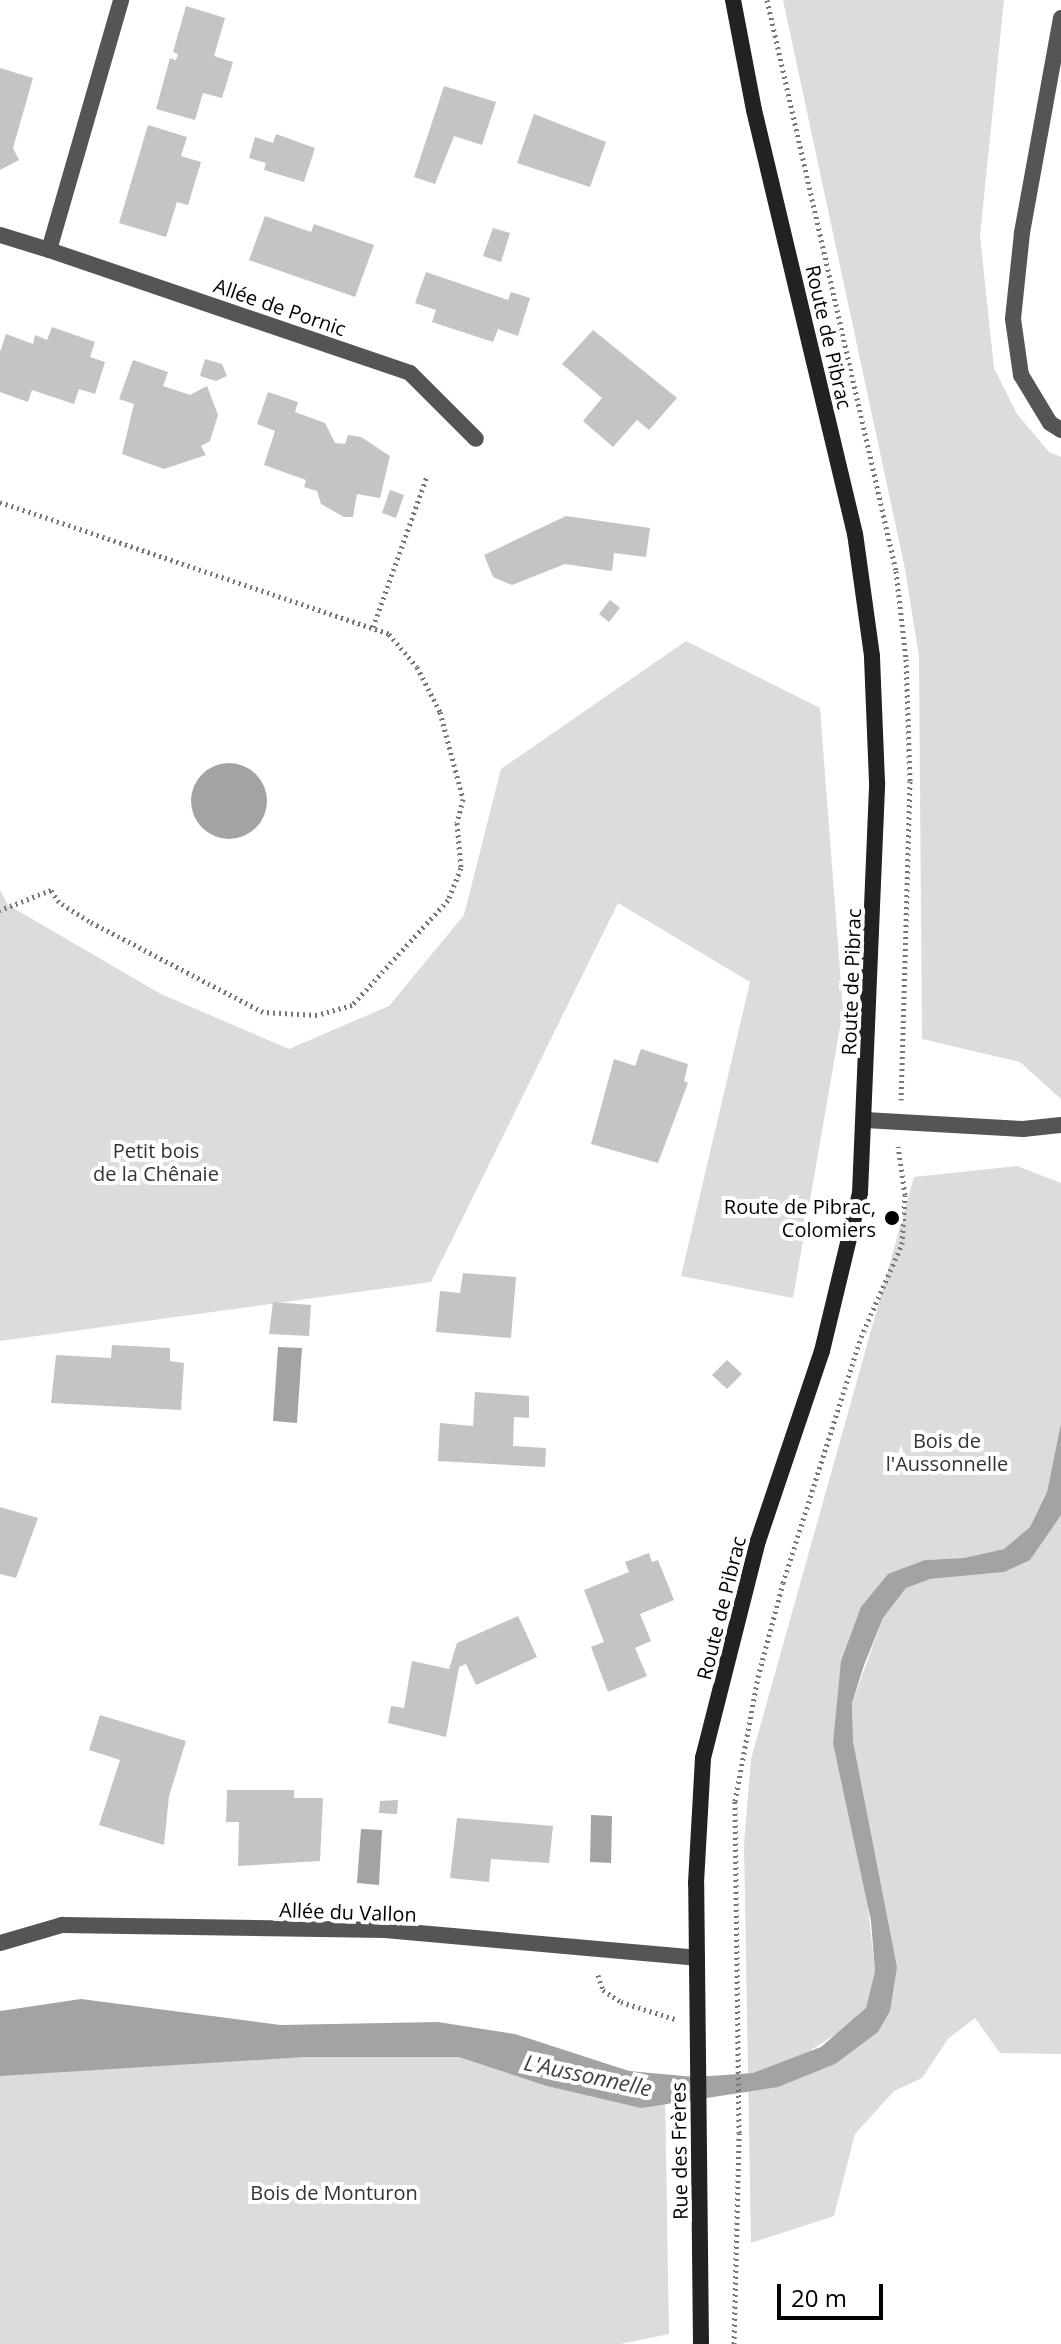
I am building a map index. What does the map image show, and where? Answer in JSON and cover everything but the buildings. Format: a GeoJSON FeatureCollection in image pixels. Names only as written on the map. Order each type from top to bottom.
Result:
{"type":"FeatureCollection","features":[{"type":"Feature","properties":{"kind":"main road","name":"Route de Pibrac"},"geometry":{"type":"LineString","coordinates":[[697,1958],[703,1758],[758,1541],[843,1274],[860,1193],[877,782],[872,656],[855,534],[733,0]]}},
{"type":"Feature","properties":{"kind":"main road","name":"Rue des Frères"},"geometry":{"type":"LineString","coordinates":[[697,1958],[701,2344]]}},
{"type":"Feature","properties":{"kind":"street"},"geometry":{"type":"LineString","coordinates":[[49,250],[121,0]]}},
{"type":"Feature","properties":{"kind":"street"},"geometry":{"type":"LineString","coordinates":[[1061,18],[1022,233],[1013,319],[1021,375],[1050,423],[1061,430]]}},
{"type":"Feature","properties":{"kind":"street","name":"Allée de Pornic"},"geometry":{"type":"LineString","coordinates":[[0,235],[410,373],[476,439]]}},
{"type":"Feature","properties":{"kind":"street"},"geometry":{"type":"LineString","coordinates":[[865,1120],[1023,1129],[1061,1125]]}},
{"type":"Feature","properties":{"kind":"street","name":"Allée du Vallon"},"geometry":{"type":"LineString","coordinates":[[0,1943],[62,1925],[108,1924],[176,1930],[385,1930],[594,1952],[697,1958]]}},
{"type":"Feature","properties":{"kind":"path"},"geometry":{"type":"LineString","coordinates":[[373,627],[427,476]]}},
{"type":"Feature","properties":{"kind":"path"},"geometry":{"type":"LineString","coordinates":[[0,502],[389,634],[417,667],[440,712],[463,799],[457,823],[461,868],[448,900],[352,1005],[317,1015],[263,1012],[89,921],[59,902],[51,890],[0,910]]}},
{"type":"Feature","properties":{"kind":"path"},"geometry":{"type":"LineString","coordinates":[[734,2344],[739,2133],[734,1857],[744,1744],[787,1569],[861,1337],[902,1244],[905,1195],[898,1149]]}},
{"type":"Feature","properties":{"kind":"path"},"geometry":{"type":"LineString","coordinates":[[594,1952],[603,1990],[676,2019]]}},
{"type":"Feature","properties":{"kind":"green space"},"geometry":{"type":"Polygon","coordinates":[[[783,0],[1004,0],[980,236],[994,368],[1017,414],[1049,452],[1061,457],[1061,1099],[1020,1062],[922,1039],[919,657],[905,569],[783,0]]]}},
{"type":"Feature","properties":{"kind":"green space","name":"Petit bois de la Chênaie"},"geometry":{"type":"Polygon","coordinates":[[[686,641],[820,708],[843,1010],[793,1298],[681,1276],[750,982],[618,903],[431,1282],[0,1341],[0,890],[8,905],[161,994],[289,1049],[389,1006],[464,915],[501,769],[686,641]]]}},
{"type":"Feature","properties":{"kind":"green space","name":"Bois de l'Aussonnelle"},"geometry":{"type":"Polygon","coordinates":[[[1017,1166],[1061,1183],[1061,1423],[1047,1492],[1030,1527],[1004,1549],[964,1558],[925,1560],[841,1661],[875,1971],[866,2008],[852,2024],[811,2050],[833,2064],[897,1967],[853,1741],[852,1703],[883,1618],[906,1588],[930,1579],[1004,1572],[1061,1515],[1061,2054],[1000,2053],[975,2018],[948,2039],[922,2078],[894,2091],[855,2134],[834,2216],[751,2243],[744,1843],[751,1759],[914,1177],[1017,1166]]]}},
{"type":"Feature","properties":{"kind":"green space","name":"Bois de Monturon"},"geometry":{"type":"Polygon","coordinates":[[[425,2040],[665,2091],[669,2334],[620,2344],[0,2344],[0,2043],[425,2040]]]}},
{"type":"Feature","properties":{"kind":"water"},"geometry":{"type":"Polygon","coordinates":[[[229,763],[244,766],[256,774],[264,786],[267,801],[264,816],[256,828],[244,836],[229,839],[214,836],[202,828],[194,816],[191,801],[194,786],[202,774],[214,766],[229,763]]]}},
{"type":"Feature","properties":{"kind":"water"},"geometry":{"type":"Polygon","coordinates":[[[278,1347],[302,1348],[297,1423],[273,1421],[278,1347]]]}},
{"type":"Feature","properties":{"kind":"water","name":"L'Aussonnelle"},"geometry":{"type":"Polygon","coordinates":[[[1061,1423],[1061,1515],[1030,1560],[1004,1572],[930,1579],[906,1588],[883,1618],[864,1665],[852,1703],[853,1741],[897,1967],[890,2011],[878,2032],[835,2064],[778,2087],[641,2108],[547,2086],[459,2057],[304,2057],[0,2076],[0,2011],[81,1999],[280,2025],[438,2022],[515,2034],[629,2071],[695,2077],[753,2073],[821,2047],[866,2008],[875,1971],[871,1921],[833,1743],[841,1661],[861,1607],[888,1574],[925,1560],[964,1558],[1004,1549],[1030,1527],[1047,1492],[1061,1423]]]}},
{"type":"Feature","properties":{"kind":"water"},"geometry":{"type":"Polygon","coordinates":[[[591,1815],[612,1816],[611,1863],[590,1862],[591,1815]]]}},
{"type":"Feature","properties":{"kind":"water"},"geometry":{"type":"Polygon","coordinates":[[[361,1829],[382,1830],[379,1885],[357,1883],[361,1829]]]}},
{"type":"Feature","properties":{"kind":"place","name":"Route de Pibrac, Colomiers"},"geometry":{"type":"Point","coordinates":[892,1218]}}]}
